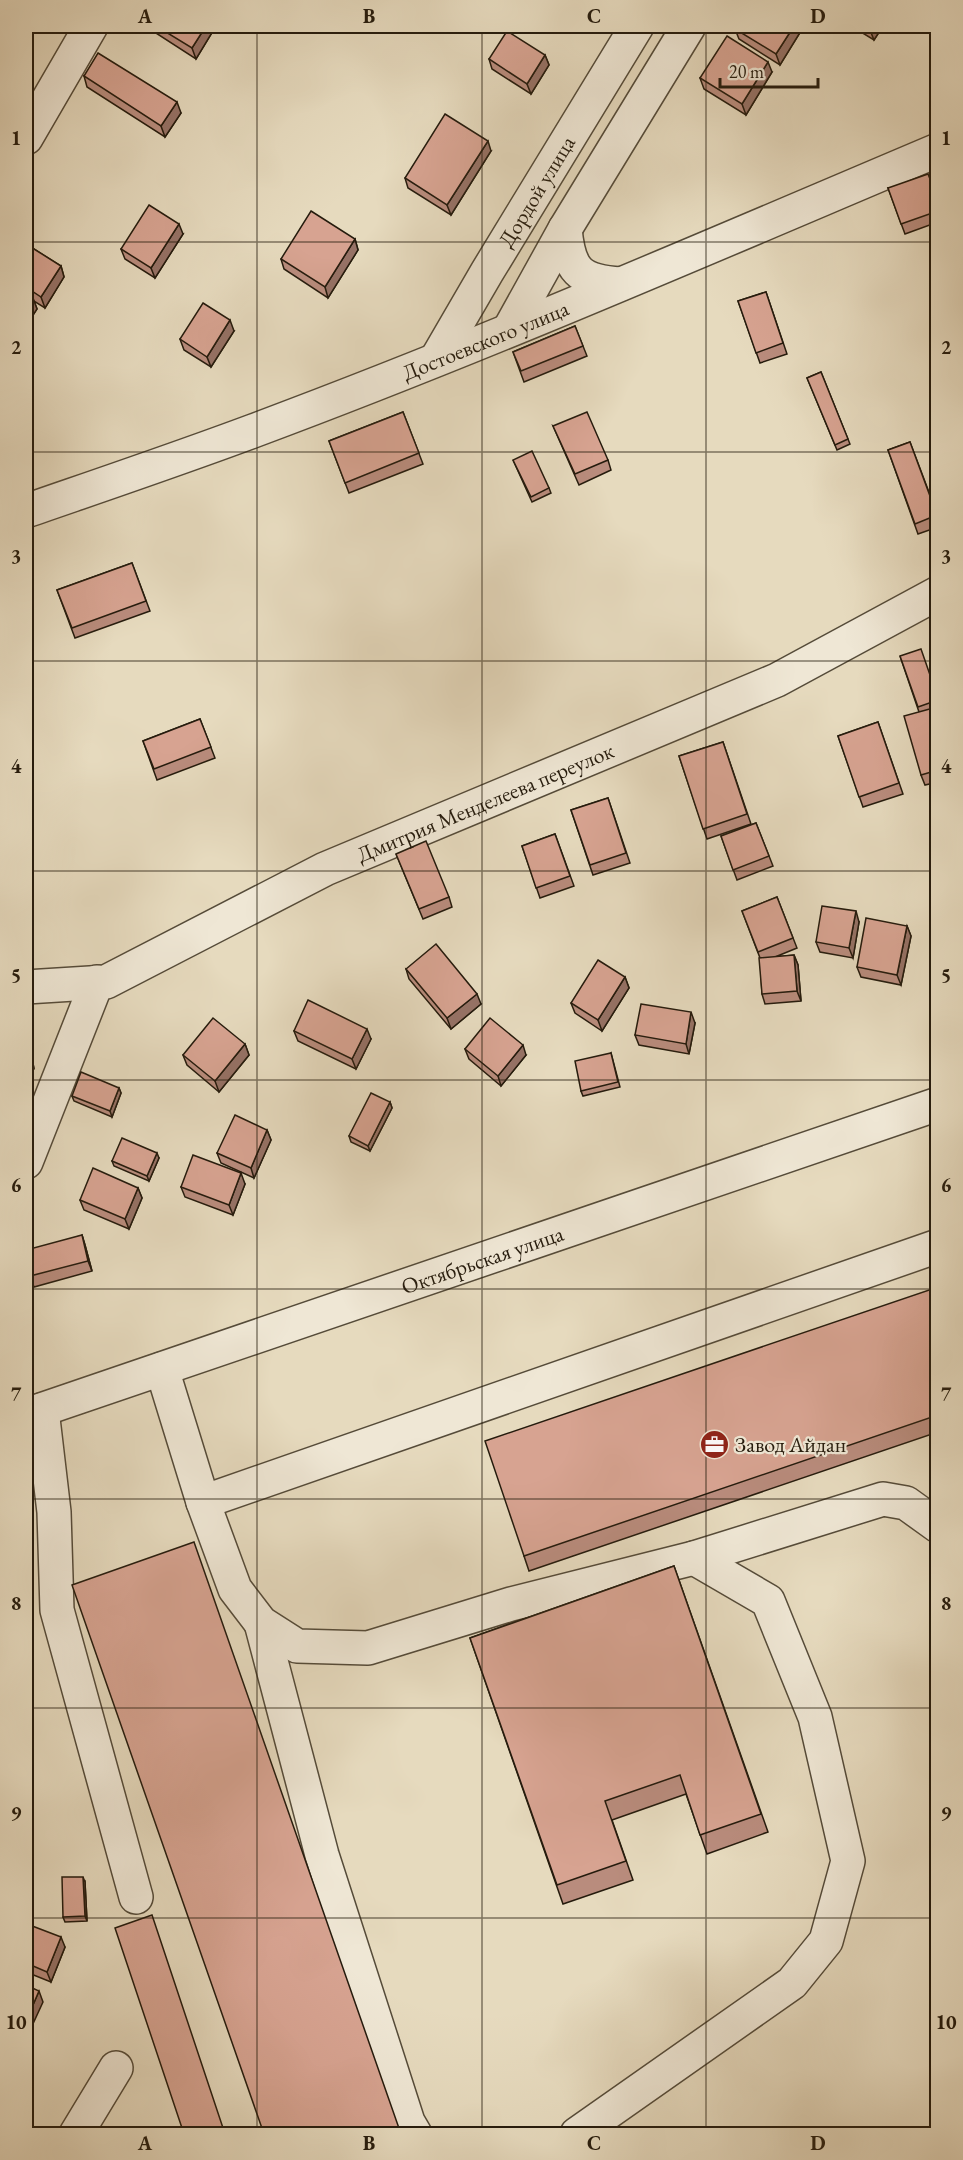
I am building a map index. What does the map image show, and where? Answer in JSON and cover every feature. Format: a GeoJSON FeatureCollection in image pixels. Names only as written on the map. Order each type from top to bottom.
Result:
{"type":"FeatureCollection","features":[{"type":"Feature","properties":{"kind":"street"},"geometry":{"type":"LineString","coordinates":[[26,138],[92,26]]}},
{"type":"Feature","properties":{"kind":"street","name":"Дордой улица"},"geometry":{"type":"LineString","coordinates":[[437,358],[637,26]]}},
{"type":"Feature","properties":{"kind":"street","name":"Дордой улица"},"geometry":{"type":"LineString","coordinates":[[509,330],[565,229],[689,26]]}},
{"type":"Feature","properties":{"kind":"street","name":"Достоевского улица"},"geometry":{"type":"LineString","coordinates":[[26,511],[253,431],[509,330],[938,150]]}},
{"type":"Feature","properties":{"kind":"street"},"geometry":{"type":"LineString","coordinates":[[565,229],[567,251],[572,265],[585,277],[602,283],[620,284]]}},
{"type":"Feature","properties":{"kind":"street"},"geometry":{"type":"LineString","coordinates":[[487,272],[509,330]]}},
{"type":"Feature","properties":{"kind":"street","name":"Дмитрия Менделеева переулок"},"geometry":{"type":"LineString","coordinates":[[26,987],[106,982],[325,869],[777,680],[938,593]]}},
{"type":"Feature","properties":{"kind":"street"},"geometry":{"type":"LineString","coordinates":[[26,1162],[97,982]]}},
{"type":"Feature","properties":{"kind":"street","name":"Октябрьская улица"},"geometry":{"type":"LineString","coordinates":[[34,1412],[938,1104]]}},
{"type":"Feature","properties":{"kind":"street"},"geometry":{"type":"LineString","coordinates":[[203,1502],[938,1246]]}},
{"type":"Feature","properties":{"kind":"street"},"geometry":{"type":"LineString","coordinates":[[162,1369],[203,1502],[235,1589],[261,1623],[297,1646],[368,1648],[511,1604],[693,1558],[883,1499],[906,1503],[938,1526]]}},
{"type":"Feature","properties":{"kind":"street"},"geometry":{"type":"LineString","coordinates":[[34,1412],[54,1512],[57,1610],[136,1898]]}},
{"type":"Feature","properties":{"kind":"street"},"geometry":{"type":"LineString","coordinates":[[577,2134],[792,1983],[826,1941],[848,1861],[815,1717],[768,1601],[693,1558]]}},
{"type":"Feature","properties":{"kind":"street"},"geometry":{"type":"LineString","coordinates":[[261,1623],[322,1855],[408,2122],[415,2134]]}},
{"type":"Feature","properties":{"kind":"street"},"geometry":{"type":"LineString","coordinates":[[76,2134],[116,2068]]}},
{"type":"Feature","properties":{"kind":"building"},"geometry":{"type":"Polygon","coordinates":[[[156,26],[206,26],[192,48],[156,26]]]}},
{"type":"Feature","properties":{"kind":"building"},"geometry":{"type":"Polygon","coordinates":[[[737,26],[794,26],[776,54],[735,29],[737,26]]]}},
{"type":"Feature","properties":{"kind":"building"},"geometry":{"type":"Polygon","coordinates":[[[507,31],[545,55],[527,84],[489,59],[507,31]]]}},
{"type":"Feature","properties":{"kind":"building"},"geometry":{"type":"Polygon","coordinates":[[[727,36],[768,62],[742,104],[700,78],[727,36]]]}},
{"type":"Feature","properties":{"kind":"building"},"geometry":{"type":"Polygon","coordinates":[[[98,53],[177,102],[161,126],[84,76],[98,53]]]}},
{"type":"Feature","properties":{"kind":"building"},"geometry":{"type":"Polygon","coordinates":[[[445,114],[488,141],[447,205],[405,178],[445,114]]]}},
{"type":"Feature","properties":{"kind":"building"},"geometry":{"type":"Polygon","coordinates":[[[928,174],[938,199],[938,211],[901,224],[888,188],[928,174]]]}},
{"type":"Feature","properties":{"kind":"building"},"geometry":{"type":"Polygon","coordinates":[[[149,205],[179,224],[151,268],[121,249],[149,205]]]}},
{"type":"Feature","properties":{"kind":"building"},"geometry":{"type":"Polygon","coordinates":[[[311,211],[355,239],[325,287],[281,259],[311,211]]]}},
{"type":"Feature","properties":{"kind":"building"},"geometry":{"type":"Polygon","coordinates":[[[26,244],[61,266],[41,297],[26,287],[26,244]]]}},
{"type":"Feature","properties":{"kind":"building"},"geometry":{"type":"Polygon","coordinates":[[[766,292],[783,343],[756,353],[738,301],[766,292]]]}},
{"type":"Feature","properties":{"kind":"building"},"geometry":{"type":"Polygon","coordinates":[[[26,293],[33,298],[26,310],[26,293]]]}},
{"type":"Feature","properties":{"kind":"building"},"geometry":{"type":"Polygon","coordinates":[[[203,303],[230,320],[207,357],[180,339],[203,303]]]}},
{"type":"Feature","properties":{"kind":"building"},"geometry":{"type":"Polygon","coordinates":[[[575,326],[583,346],[521,371],[513,352],[575,326]]]}},
{"type":"Feature","properties":{"kind":"building"},"geometry":{"type":"Polygon","coordinates":[[[821,372],[848,439],[835,445],[807,378],[821,372]]]}},
{"type":"Feature","properties":{"kind":"building"},"geometry":{"type":"Polygon","coordinates":[[[403,412],[419,453],[345,483],[329,441],[403,412]]]}},
{"type":"Feature","properties":{"kind":"building"},"geometry":{"type":"Polygon","coordinates":[[[587,412],[608,460],[575,474],[553,426],[587,412]]]}},
{"type":"Feature","properties":{"kind":"building"},"geometry":{"type":"Polygon","coordinates":[[[910,442],[937,515],[915,524],[888,450],[910,442]]]}},
{"type":"Feature","properties":{"kind":"building"},"geometry":{"type":"Polygon","coordinates":[[[532,451],[549,488],[531,497],[513,460],[532,451]]]}},
{"type":"Feature","properties":{"kind":"building"},"geometry":{"type":"Polygon","coordinates":[[[132,563],[146,601],[72,628],[57,590],[132,563]]]}},
{"type":"Feature","properties":{"kind":"building"},"geometry":{"type":"Polygon","coordinates":[[[921,649],[938,700],[918,707],[900,656],[921,649]]]}},
{"type":"Feature","properties":{"kind":"building"},"geometry":{"type":"Polygon","coordinates":[[[938,655],[938,681],[930,657],[938,655]]]}},
{"type":"Feature","properties":{"kind":"building"},"geometry":{"type":"Polygon","coordinates":[[[937,707],[938,770],[921,775],[904,716],[937,707]]]}},
{"type":"Feature","properties":{"kind":"building"},"geometry":{"type":"Polygon","coordinates":[[[200,719],[211,747],[154,769],[143,741],[200,719]]]}},
{"type":"Feature","properties":{"kind":"building"},"geometry":{"type":"Polygon","coordinates":[[[878,722],[899,783],[859,797],[838,736],[878,722]]]}},
{"type":"Feature","properties":{"kind":"building"},"geometry":{"type":"Polygon","coordinates":[[[723,742],[747,814],[703,829],[679,756],[723,742]]]}},
{"type":"Feature","properties":{"kind":"building"},"geometry":{"type":"Polygon","coordinates":[[[608,798],[626,853],[590,865],[571,810],[608,798]]]}},
{"type":"Feature","properties":{"kind":"building"},"geometry":{"type":"Polygon","coordinates":[[[756,823],[769,856],[733,870],[721,836],[756,823]]]}},
{"type":"Feature","properties":{"kind":"building"},"geometry":{"type":"Polygon","coordinates":[[[555,834],[570,876],[536,888],[522,846],[555,834]]]}},
{"type":"Feature","properties":{"kind":"building"},"geometry":{"type":"Polygon","coordinates":[[[426,841],[449,897],[419,909],[396,854],[426,841]]]}},
{"type":"Feature","properties":{"kind":"building"},"geometry":{"type":"Polygon","coordinates":[[[777,897],[793,938],[758,952],[742,911],[777,897]]]}},
{"type":"Feature","properties":{"kind":"building"},"geometry":{"type":"Polygon","coordinates":[[[822,906],[856,911],[849,948],[816,942],[822,906]]]}},
{"type":"Feature","properties":{"kind":"building"},"geometry":{"type":"Polygon","coordinates":[[[866,918],[907,926],[897,975],[857,967],[866,918]]]}},
{"type":"Feature","properties":{"kind":"building"},"geometry":{"type":"Polygon","coordinates":[[[436,944],[477,994],[447,1018],[406,969],[436,944]]]}},
{"type":"Feature","properties":{"kind":"building"},"geometry":{"type":"Polygon","coordinates":[[[794,955],[797,991],[762,994],[759,958],[794,955]]]}},
{"type":"Feature","properties":{"kind":"building"},"geometry":{"type":"Polygon","coordinates":[[[598,960],[625,977],[598,1020],[571,1003],[598,960]]]}},
{"type":"Feature","properties":{"kind":"building"},"geometry":{"type":"Polygon","coordinates":[[[308,1000],[367,1029],[352,1059],[294,1031],[308,1000]]]}},
{"type":"Feature","properties":{"kind":"building"},"geometry":{"type":"Polygon","coordinates":[[[641,1004],[691,1012],[686,1044],[635,1035],[641,1004]]]}},
{"type":"Feature","properties":{"kind":"building"},"geometry":{"type":"Polygon","coordinates":[[[213,1018],[245,1044],[215,1081],[183,1055],[213,1018]]]}},
{"type":"Feature","properties":{"kind":"building"},"geometry":{"type":"Polygon","coordinates":[[[490,1018],[523,1045],[498,1076],[465,1049],[490,1018]]]}},
{"type":"Feature","properties":{"kind":"building"},"geometry":{"type":"Polygon","coordinates":[[[26,1042],[28,1042],[32,1064],[26,1065],[26,1042]]]}},
{"type":"Feature","properties":{"kind":"building"},"geometry":{"type":"Polygon","coordinates":[[[611,1053],[618,1082],[581,1091],[575,1061],[611,1053]]]}},
{"type":"Feature","properties":{"kind":"building"},"geometry":{"type":"Polygon","coordinates":[[[81,1072],[119,1088],[110,1111],[72,1096],[81,1072]]]}},
{"type":"Feature","properties":{"kind":"building"},"geometry":{"type":"Polygon","coordinates":[[[371,1093],[390,1102],[368,1146],[349,1136],[371,1093]]]}},
{"type":"Feature","properties":{"kind":"building"},"geometry":{"type":"Polygon","coordinates":[[[235,1115],[267,1130],[251,1168],[217,1153],[235,1115]]]}},
{"type":"Feature","properties":{"kind":"building"},"geometry":{"type":"Polygon","coordinates":[[[122,1138],[157,1153],[147,1176],[112,1161],[122,1138]]]}},
{"type":"Feature","properties":{"kind":"building"},"geometry":{"type":"Polygon","coordinates":[[[193,1155],[241,1173],[229,1205],[181,1187],[193,1155]]]}},
{"type":"Feature","properties":{"kind":"building"},"geometry":{"type":"Polygon","coordinates":[[[93,1168],[138,1188],[125,1219],[80,1200],[93,1168]]]}},
{"type":"Feature","properties":{"kind":"building"},"geometry":{"type":"Polygon","coordinates":[[[82,1235],[88,1261],[30,1276],[26,1250],[82,1235]]]}},
{"type":"Feature","properties":{"kind":"building","name":"Завод Айдан"},"geometry":{"type":"Polygon","coordinates":[[[938,1287],[938,1415],[524,1556],[485,1441],[938,1287]]]}},
{"type":"Feature","properties":{"kind":"building"},"geometry":{"type":"Polygon","coordinates":[[[194,1542],[401,2134],[264,2134],[72,1585],[194,1542]]]}},
{"type":"Feature","properties":{"kind":"building"},"geometry":{"type":"Polygon","coordinates":[[[674,1566],[761,1814],[700,1835],[680,1775],[605,1801],[626,1861],[557,1885],[470,1638],[674,1566]]]}},
{"type":"Feature","properties":{"kind":"building"},"geometry":{"type":"Polygon","coordinates":[[[62,1877],[83,1877],[85,1916],[63,1917],[62,1877]]]}},
{"type":"Feature","properties":{"kind":"building"},"geometry":{"type":"Polygon","coordinates":[[[152,1915],[225,2134],[184,2134],[115,1928],[152,1915]]]}},
{"type":"Feature","properties":{"kind":"building"},"geometry":{"type":"Polygon","coordinates":[[[27,1924],[61,1937],[47,1972],[26,1963],[27,1924]]]}},
{"type":"Feature","properties":{"kind":"building"},"geometry":{"type":"Polygon","coordinates":[[[26,1985],[39,1991],[26,2021],[26,1985]]]}},
{"type":"Feature","properties":{"kind":"place","name":"Завод Айдан"},"geometry":{"type":"Point","coordinates":[714,1444]}}]}
